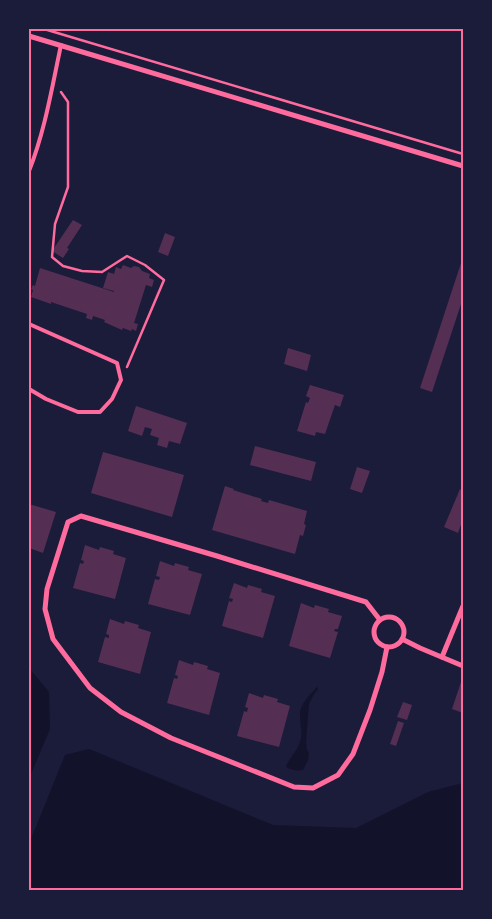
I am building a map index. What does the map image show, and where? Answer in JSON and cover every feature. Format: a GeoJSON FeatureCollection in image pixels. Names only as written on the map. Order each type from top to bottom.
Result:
{"type":"FeatureCollection","features":[{"type":"Feature","properties":{"kind":"street"},"geometry":{"type":"LineString","coordinates":[[29,36],[463,166]]}},
{"type":"Feature","properties":{"kind":"street"},"geometry":{"type":"LineString","coordinates":[[380,620],[366,602],[81,516],[68,522],[47,590],[45,609],[53,639],[90,688],[121,712],[171,738],[294,787],[313,788],[338,776],[353,754],[370,710],[382,672],[387,647]]}},
{"type":"Feature","properties":{"kind":"street"},"geometry":{"type":"LineString","coordinates":[[442,657],[463,606]]}},
{"type":"Feature","properties":{"kind":"street"},"geometry":{"type":"LineString","coordinates":[[388,617],[397,620],[404,630],[402,639],[398,644],[387,647],[378,643],[374,634],[377,624],[380,620],[388,617]]}},
{"type":"Feature","properties":{"kind":"street"},"geometry":{"type":"LineString","coordinates":[[402,639],[463,666]]}},
{"type":"Feature","properties":{"kind":"lane"},"geometry":{"type":"LineString","coordinates":[[29,171],[37,148],[61,45]]}},
{"type":"Feature","properties":{"kind":"lane"},"geometry":{"type":"LineString","coordinates":[[29,324],[117,363],[121,380],[112,399],[100,412],[78,412],[46,399],[29,389]]}},
{"type":"Feature","properties":{"kind":"path"},"geometry":{"type":"LineString","coordinates":[[44,29],[463,154]]}},
{"type":"Feature","properties":{"kind":"path"},"geometry":{"type":"LineString","coordinates":[[53,80],[68,102],[69,135],[68,187],[55,224],[52,256],[63,266],[82,271],[102,272],[127,256],[145,265],[164,280],[121,380]]}},
{"type":"Feature","properties":{"kind":"shaded area"},"geometry":{"type":"Polygon","coordinates":[[[29,668],[49,692],[50,729],[29,779],[29,668]]]}},
{"type":"Feature","properties":{"kind":"shaded area"},"geometry":{"type":"Polygon","coordinates":[[[318,687],[309,704],[306,742],[309,753],[308,760],[303,770],[292,770],[286,767],[300,742],[300,711],[308,697],[318,687]]]}},
{"type":"Feature","properties":{"kind":"shaded area"},"geometry":{"type":"Polygon","coordinates":[[[89,749],[273,825],[356,828],[428,792],[463,783],[463,890],[29,890],[29,844],[65,755],[89,749]]]}},
{"type":"Feature","properties":{"kind":"building"},"geometry":{"type":"Polygon","coordinates":[[[73,220],[82,225],[67,248],[69,249],[63,258],[52,251],[73,220]]]}},
{"type":"Feature","properties":{"kind":"building"},"geometry":{"type":"Polygon","coordinates":[[[165,233],[175,237],[168,256],[158,252],[165,233]]]}},
{"type":"Feature","properties":{"kind":"building"},"geometry":{"type":"Polygon","coordinates":[[[463,257],[463,298],[432,392],[420,388],[463,257]]]}},
{"type":"Feature","properties":{"kind":"building"},"geometry":{"type":"Polygon","coordinates":[[[123,265],[131,268],[134,266],[139,267],[142,271],[150,274],[149,278],[154,280],[152,287],[146,285],[134,323],[138,324],[136,331],[123,328],[122,330],[104,322],[105,320],[93,316],[92,320],[86,318],[87,314],[31,297],[33,290],[31,289],[33,285],[35,286],[40,268],[114,292],[103,288],[108,272],[114,274],[116,267],[121,269],[123,265]]]}},
{"type":"Feature","properties":{"kind":"building"},"geometry":{"type":"Polygon","coordinates":[[[288,348],[311,355],[307,371],[284,364],[288,348]]]}},
{"type":"Feature","properties":{"kind":"building"},"geometry":{"type":"Polygon","coordinates":[[[310,385],[344,395],[340,407],[335,405],[325,434],[316,432],[315,436],[297,431],[306,402],[308,403],[310,398],[306,396],[310,385]]]}},
{"type":"Feature","properties":{"kind":"building"},"geometry":{"type":"Polygon","coordinates":[[[136,406],[187,423],[180,444],[169,441],[167,448],[157,445],[159,438],[150,435],[152,429],[145,427],[142,436],[128,431],[136,406]]]}},
{"type":"Feature","properties":{"kind":"building"},"geometry":{"type":"Polygon","coordinates":[[[255,446],[316,462],[311,481],[250,465],[255,446]]]}},
{"type":"Feature","properties":{"kind":"building"},"geometry":{"type":"Polygon","coordinates":[[[103,452],[184,475],[172,517],[91,493],[103,452]]]}},
{"type":"Feature","properties":{"kind":"building"},"geometry":{"type":"Polygon","coordinates":[[[357,467],[370,471],[362,493],[350,489],[357,467]]]}},
{"type":"Feature","properties":{"kind":"building"},"geometry":{"type":"Polygon","coordinates":[[[225,486],[262,499],[261,501],[268,503],[269,500],[307,511],[303,536],[300,535],[295,554],[212,530],[225,486]]]}},
{"type":"Feature","properties":{"kind":"building"},"geometry":{"type":"Polygon","coordinates":[[[460,489],[463,491],[463,519],[458,533],[444,527],[460,489]]]}},
{"type":"Feature","properties":{"kind":"building"},"geometry":{"type":"Polygon","coordinates":[[[29,504],[56,512],[43,553],[29,548],[29,504]]]}},
{"type":"Feature","properties":{"kind":"building"},"geometry":{"type":"Polygon","coordinates":[[[85,545],[99,550],[100,547],[114,551],[113,554],[126,558],[115,599],[73,588],[80,563],[83,564],[84,561],[81,560],[85,545]]]}},
{"type":"Feature","properties":{"kind":"building"},"geometry":{"type":"Polygon","coordinates":[[[160,561],[174,566],[175,563],[189,567],[188,570],[202,574],[190,615],[148,604],[155,579],[159,580],[160,577],[156,576],[160,561]]]}},
{"type":"Feature","properties":{"kind":"building"},"geometry":{"type":"Polygon","coordinates":[[[234,583],[247,588],[248,585],[262,589],[261,592],[275,596],[263,638],[222,626],[229,601],[232,602],[233,599],[229,598],[234,583]]]}},
{"type":"Feature","properties":{"kind":"building"},"geometry":{"type":"Polygon","coordinates":[[[301,603],[314,608],[315,605],[329,609],[328,612],[342,616],[338,629],[334,631],[338,632],[330,658],[289,646],[301,603]]]}},
{"type":"Feature","properties":{"kind":"building"},"geometry":{"type":"Polygon","coordinates":[[[110,619],[124,624],[125,621],[139,625],[138,628],[151,632],[140,674],[98,662],[105,637],[109,638],[109,635],[106,634],[110,619]]]}},
{"type":"Feature","properties":{"kind":"building"},"geometry":{"type":"Polygon","coordinates":[[[179,660],[193,665],[194,662],[208,666],[207,669],[220,673],[209,715],[167,703],[174,678],[177,679],[178,676],[175,675],[179,660]]]}},
{"type":"Feature","properties":{"kind":"building"},"geometry":{"type":"Polygon","coordinates":[[[461,682],[463,682],[463,713],[452,709],[461,682]]]}},
{"type":"Feature","properties":{"kind":"building"},"geometry":{"type":"Polygon","coordinates":[[[249,693],[263,698],[264,695],[278,699],[277,702],[290,706],[279,747],[237,736],[244,711],[247,712],[248,708],[245,707],[249,693]]]}},
{"type":"Feature","properties":{"kind":"building"},"geometry":{"type":"Polygon","coordinates":[[[403,702],[412,705],[407,720],[397,717],[403,702]]]}},
{"type":"Feature","properties":{"kind":"building"},"geometry":{"type":"Polygon","coordinates":[[[398,721],[404,723],[396,746],[390,744],[398,721]]]}}]}
